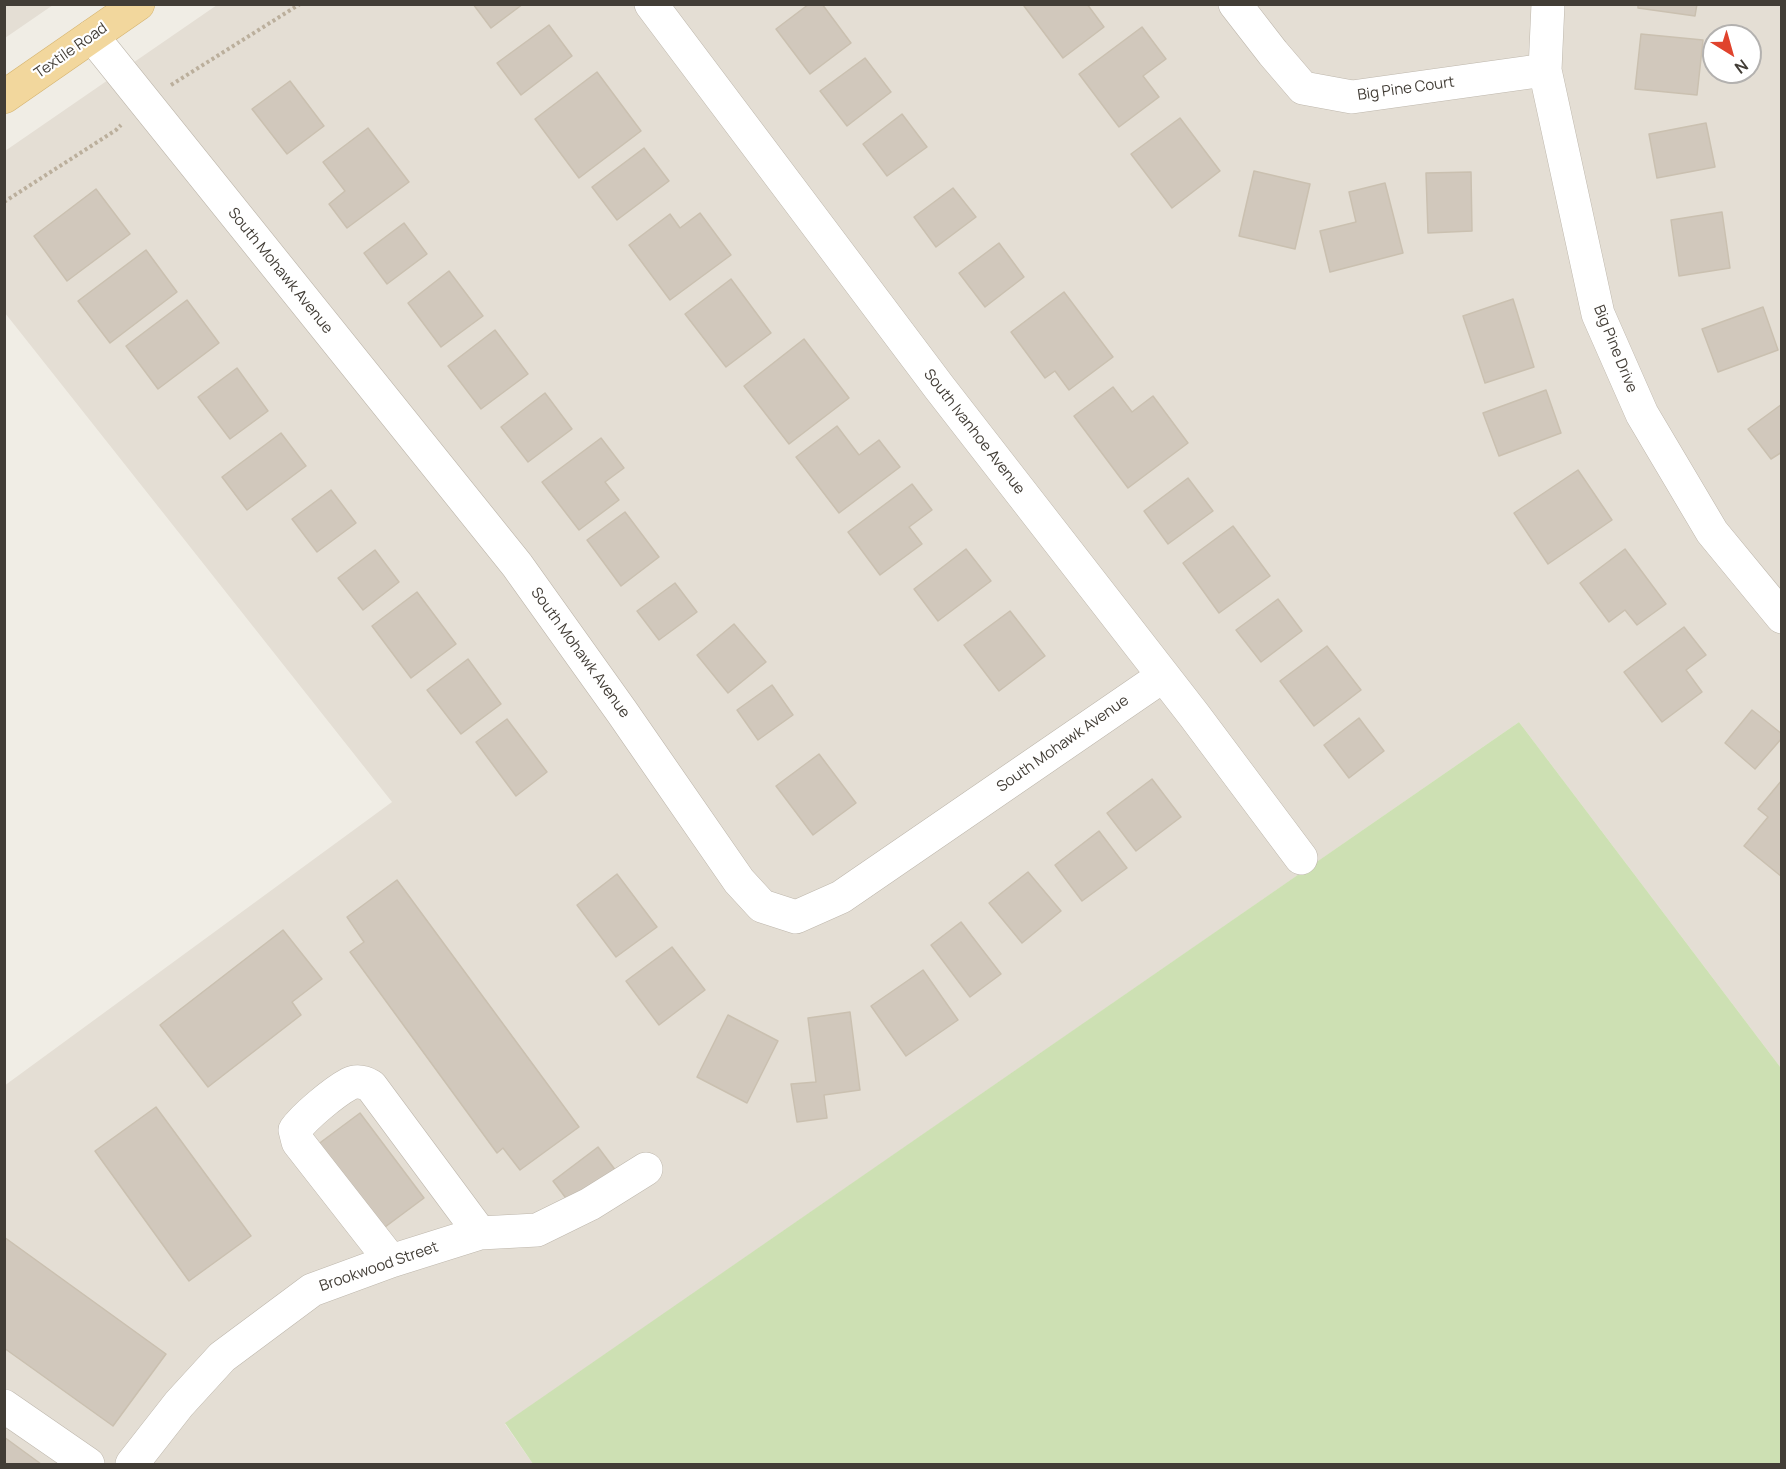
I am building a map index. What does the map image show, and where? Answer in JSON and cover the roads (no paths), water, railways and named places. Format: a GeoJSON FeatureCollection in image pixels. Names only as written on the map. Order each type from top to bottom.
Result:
{"type":"FeatureCollection","features":[{"type":"Feature","properties":{"kind":"main road","name":"Textile Road"},"geometry":{"type":"LineString","coordinates":[[4,97],[138,4]]}},
{"type":"Feature","properties":{"kind":"street","name":"South Ivanhoe Avenue"},"geometry":{"type":"LineString","coordinates":[[651,4],[939,387],[1301,858]]}},
{"type":"Feature","properties":{"kind":"street","name":"Big Pine Court"},"geometry":{"type":"LineString","coordinates":[[1235,4],[1273,54],[1303,88],[1352,97],[1545,70]]}},
{"type":"Feature","properties":{"kind":"street","name":"Big Pine Drive"},"geometry":{"type":"LineString","coordinates":[[1548,4],[1545,70],[1598,314],[1642,414],[1712,532],[1782,617]]}},
{"type":"Feature","properties":{"kind":"street","name":"South Mohawk Avenue"},"geometry":{"type":"LineString","coordinates":[[92,36],[518,565],[739,881],[762,906],[796,917],[841,897],[1162,676]]}},
{"type":"Feature","properties":{"kind":"street"},"geometry":{"type":"LineString","coordinates":[[391,1261],[298,1142],[295,1130],[302,1120],[350,1084],[362,1082],[371,1086],[480,1233]]}},
{"type":"Feature","properties":{"kind":"street","name":"Brookwood Street"},"geometry":{"type":"LineString","coordinates":[[132,1464],[179,1404],[222,1357],[312,1290],[391,1261],[480,1233],[537,1230],[590,1204],[646,1169]]}},
{"type":"Feature","properties":{"kind":"street"},"geometry":{"type":"LineString","coordinates":[[4,1406],[88,1464]]}}]}
